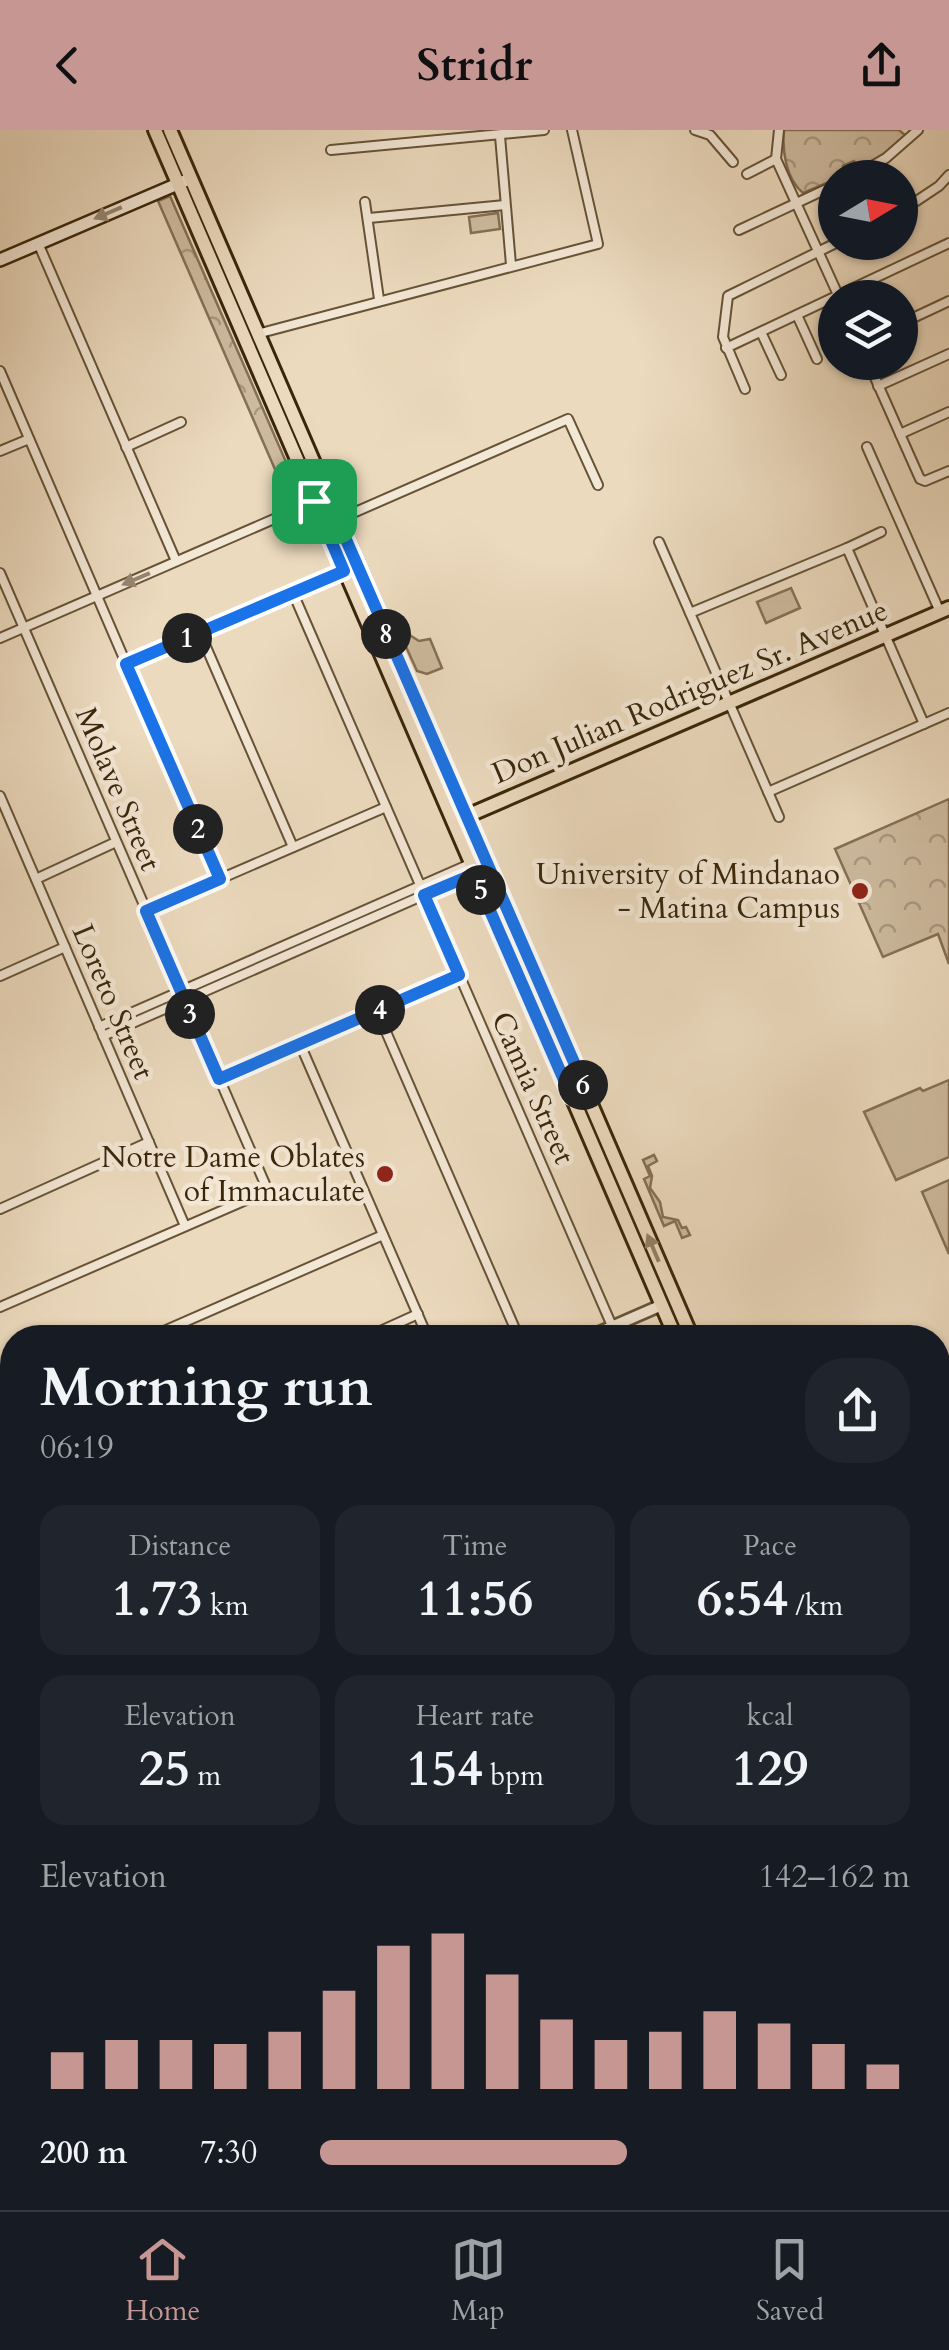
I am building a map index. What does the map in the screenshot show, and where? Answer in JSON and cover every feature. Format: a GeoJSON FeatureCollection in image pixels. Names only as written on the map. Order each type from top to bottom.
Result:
{"type":"FeatureCollection","features":[{"type":"Feature","properties":{"kind":"main road"},"geometry":{"type":"LineString","coordinates":[[155,130],[184,181],[252,336],[452,822],[670,1325]]}},
{"type":"Feature","properties":{"kind":"main road"},"geometry":{"type":"LineString","coordinates":[[170,130],[184,181]]}},
{"type":"Feature","properties":{"kind":"main road"},"geometry":{"type":"LineString","coordinates":[[0,260],[184,181]]}},
{"type":"Feature","properties":{"kind":"main road"},"geometry":{"type":"LineString","coordinates":[[321,498],[337,520],[350,568],[466,816],[686,1325]]}},
{"type":"Feature","properties":{"kind":"main road","name":"Don Julian Rodriguez Sr. Avenue"},"geometry":{"type":"LineString","coordinates":[[452,822],[944,610]]}},
{"type":"Feature","properties":{"kind":"main road"},"geometry":{"type":"LineString","coordinates":[[571,1096],[586,1090]]}},
{"type":"Feature","properties":{"kind":"main road"},"geometry":{"type":"LineString","coordinates":[[596,1156],[611,1149]]}},
{"type":"Feature","properties":{"kind":"street"},"geometry":{"type":"LineString","coordinates":[[331,150],[544,130]]}},
{"type":"Feature","properties":{"kind":"street"},"geometry":{"type":"LineString","coordinates":[[252,336],[598,244],[572,130]]}},
{"type":"Feature","properties":{"kind":"street"},"geometry":{"type":"LineString","coordinates":[[695,130],[710,134],[733,162]]}},
{"type":"Feature","properties":{"kind":"street"},"geometry":{"type":"LineString","coordinates":[[779,130],[776,159],[818,250]]}},
{"type":"Feature","properties":{"kind":"street"},"geometry":{"type":"LineString","coordinates":[[883,160],[918,130]]}},
{"type":"Feature","properties":{"kind":"street"},"geometry":{"type":"LineString","coordinates":[[500,136],[511,265]]}},
{"type":"Feature","properties":{"kind":"street"},"geometry":{"type":"LineString","coordinates":[[747,174],[776,159]]}},
{"type":"Feature","properties":{"kind":"street"},"geometry":{"type":"LineString","coordinates":[[918,201],[949,175]]}},
{"type":"Feature","properties":{"kind":"street"},"geometry":{"type":"LineString","coordinates":[[739,230],[818,193]]}},
{"type":"Feature","properties":{"kind":"street"},"geometry":{"type":"LineString","coordinates":[[365,202],[379,300]]}},
{"type":"Feature","properties":{"kind":"street"},"geometry":{"type":"LineString","coordinates":[[369,218],[505,206]]}},
{"type":"Feature","properties":{"kind":"street"},"geometry":{"type":"LineString","coordinates":[[38,243],[176,562]]}},
{"type":"Feature","properties":{"kind":"street"},"geometry":{"type":"LineString","coordinates":[[874,280],[949,243]]}},
{"type":"Feature","properties":{"kind":"street"},"geometry":{"type":"LineString","coordinates":[[745,389],[722,332],[728,296],[818,252]]}},
{"type":"Feature","properties":{"kind":"street"},"geometry":{"type":"LineString","coordinates":[[918,316],[949,301]]}},
{"type":"Feature","properties":{"kind":"street"},"geometry":{"type":"LineString","coordinates":[[726,348],[818,306]]}},
{"type":"Feature","properties":{"kind":"street"},"geometry":{"type":"LineString","coordinates":[[797,315],[817,359]]}},
{"type":"Feature","properties":{"kind":"street"},"geometry":{"type":"LineString","coordinates":[[760,332],[780,375]]}},
{"type":"Feature","properties":{"kind":"street"},"geometry":{"type":"LineString","coordinates":[[878,386],[949,354]]}},
{"type":"Feature","properties":{"kind":"street"},"geometry":{"type":"LineString","coordinates":[[0,371],[220,879]]}},
{"type":"Feature","properties":{"kind":"street"},"geometry":{"type":"LineString","coordinates":[[876,380],[922,480],[949,471]]}},
{"type":"Feature","properties":{"kind":"street"},"geometry":{"type":"LineString","coordinates":[[900,434],[949,412]]}},
{"type":"Feature","properties":{"kind":"street"},"geometry":{"type":"LineString","coordinates":[[337,520],[568,419],[598,485]]}},
{"type":"Feature","properties":{"kind":"street"},"geometry":{"type":"LineString","coordinates":[[126,447],[181,422]]}},
{"type":"Feature","properties":{"kind":"street"},"geometry":{"type":"LineString","coordinates":[[0,451],[29,439]]}},
{"type":"Feature","properties":{"kind":"street"},"geometry":{"type":"LineString","coordinates":[[867,447],[944,610]]}},
{"type":"Feature","properties":{"kind":"street"},"geometry":{"type":"LineString","coordinates":[[0,638],[321,498]]}},
{"type":"Feature","properties":{"kind":"street"},"geometry":{"type":"LineString","coordinates":[[690,612],[882,532]]}},
{"type":"Feature","properties":{"kind":"street"},"geometry":{"type":"LineString","coordinates":[[659,542],[779,817]]}},
{"type":"Feature","properties":{"kind":"street"},"geometry":{"type":"LineString","coordinates":[[845,548],[924,724]]}},
{"type":"Feature","properties":{"kind":"street"},"geometry":{"type":"LineString","coordinates":[[126,664],[350,568]]}},
{"type":"Feature","properties":{"kind":"street","name":"Molave Street"},"geometry":{"type":"LineString","coordinates":[[0,574],[264,1180],[265,1188],[185,1226]]}},
{"type":"Feature","properties":{"kind":"street","name":"Camia Street"},"geometry":{"type":"LineString","coordinates":[[292,593],[612,1325]]}},
{"type":"Feature","properties":{"kind":"street"},"geometry":{"type":"LineString","coordinates":[[200,632],[294,847]]}},
{"type":"Feature","properties":{"kind":"street"},"geometry":{"type":"LineString","coordinates":[[768,792],[949,712]]}},
{"type":"Feature","properties":{"kind":"street","name":"Loreto Street"},"geometry":{"type":"LineString","coordinates":[[0,796],[185,1226]]}},
{"type":"Feature","properties":{"kind":"street"},"geometry":{"type":"LineString","coordinates":[[146,911],[386,807]]}},
{"type":"Feature","properties":{"kind":"street"},"geometry":{"type":"LineString","coordinates":[[36,878],[116,842]]}},
{"type":"Feature","properties":{"kind":"street"},"geometry":{"type":"LineString","coordinates":[[101,1031],[185,1000],[278,954],[472,869]]}},
{"type":"Feature","properties":{"kind":"street"},"geometry":{"type":"LineString","coordinates":[[0,976],[65,947]]}},
{"type":"Feature","properties":{"kind":"street"},"geometry":{"type":"LineString","coordinates":[[101,1031],[180,991],[278,954]]}},
{"type":"Feature","properties":{"kind":"street"},"geometry":{"type":"LineString","coordinates":[[219,1079],[459,975]]}},
{"type":"Feature","properties":{"kind":"street"},"geometry":{"type":"LineString","coordinates":[[377,1012],[512,1325]]}},
{"type":"Feature","properties":{"kind":"street"},"geometry":{"type":"LineString","coordinates":[[300,1044],[423,1325]]}},
{"type":"Feature","properties":{"kind":"street"},"geometry":{"type":"LineString","coordinates":[[0,1210],[149,1142]]}},
{"type":"Feature","properties":{"kind":"street"},"geometry":{"type":"LineString","coordinates":[[0,1307],[185,1226]]}},
{"type":"Feature","properties":{"kind":"street"},"geometry":{"type":"LineString","coordinates":[[178,1325],[383,1235]]}},
{"type":"Feature","properties":{"kind":"street"},"geometry":{"type":"LineString","coordinates":[[614,1325],[662,1305]]}},
{"type":"Feature","properties":{"kind":"street"},"geometry":{"type":"LineString","coordinates":[[394,1325],[418,1314]]}},
{"type":"Feature","properties":{"kind":"green space"},"geometry":{"type":"Polygon","coordinates":[[[784,130],[899,130],[906,136],[875,160],[818,160],[818,187],[803,193],[786,164],[784,130]]]}},
{"type":"Feature","properties":{"kind":"green space"},"geometry":{"type":"Polygon","coordinates":[[[170,196],[303,501],[291,506],[158,201],[170,196]]]}},
{"type":"Feature","properties":{"kind":"green space"},"geometry":{"type":"Polygon","coordinates":[[[498,213],[500,229],[471,233],[469,217],[498,213]]]}},
{"type":"Feature","properties":{"kind":"green space"},"geometry":{"type":"Polygon","coordinates":[[[791,588],[800,608],[766,623],[757,602],[791,588]]]}},
{"type":"Feature","properties":{"kind":"green space"},"geometry":{"type":"Polygon","coordinates":[[[408,634],[419,641],[430,639],[442,668],[427,674],[417,671],[402,638],[408,634]]]}},
{"type":"Feature","properties":{"kind":"green space"},"geometry":{"type":"Polygon","coordinates":[[[949,799],[949,964],[938,934],[883,957],[835,849],[949,799]]]}},
{"type":"Feature","properties":{"kind":"green space"},"geometry":{"type":"Polygon","coordinates":[[[949,1080],[949,1157],[896,1180],[864,1112],[949,1080]]]}},
{"type":"Feature","properties":{"kind":"green space"},"geometry":{"type":"Polygon","coordinates":[[[654,1155],[657,1161],[648,1166],[652,1176],[650,1188],[660,1202],[663,1217],[678,1220],[690,1235],[682,1238],[675,1221],[664,1226],[644,1179],[650,1176],[643,1160],[654,1155]]]}},
{"type":"Feature","properties":{"kind":"green space"},"geometry":{"type":"Polygon","coordinates":[[[949,1180],[949,1254],[922,1192],[949,1180]]]}},
{"type":"Feature","properties":{"kind":"place","name":"University of Mindanao - Matina Campus"},"geometry":{"type":"Point","coordinates":[860,891]}},
{"type":"Feature","properties":{"kind":"place","name":"Notre Dame Oblates of Immaculate"},"geometry":{"type":"Point","coordinates":[385,1174]}},
{"type":"Feature","properties":{"kind":"route"},"geometry":{"type":"LineString","coordinates":[[327,496],[586,1090],[571,1096],[474,874],[424,895],[459,975],[219,1079],[146,911],[220,879],[126,664],[344,571],[314,501],[327,496]]}}]}
